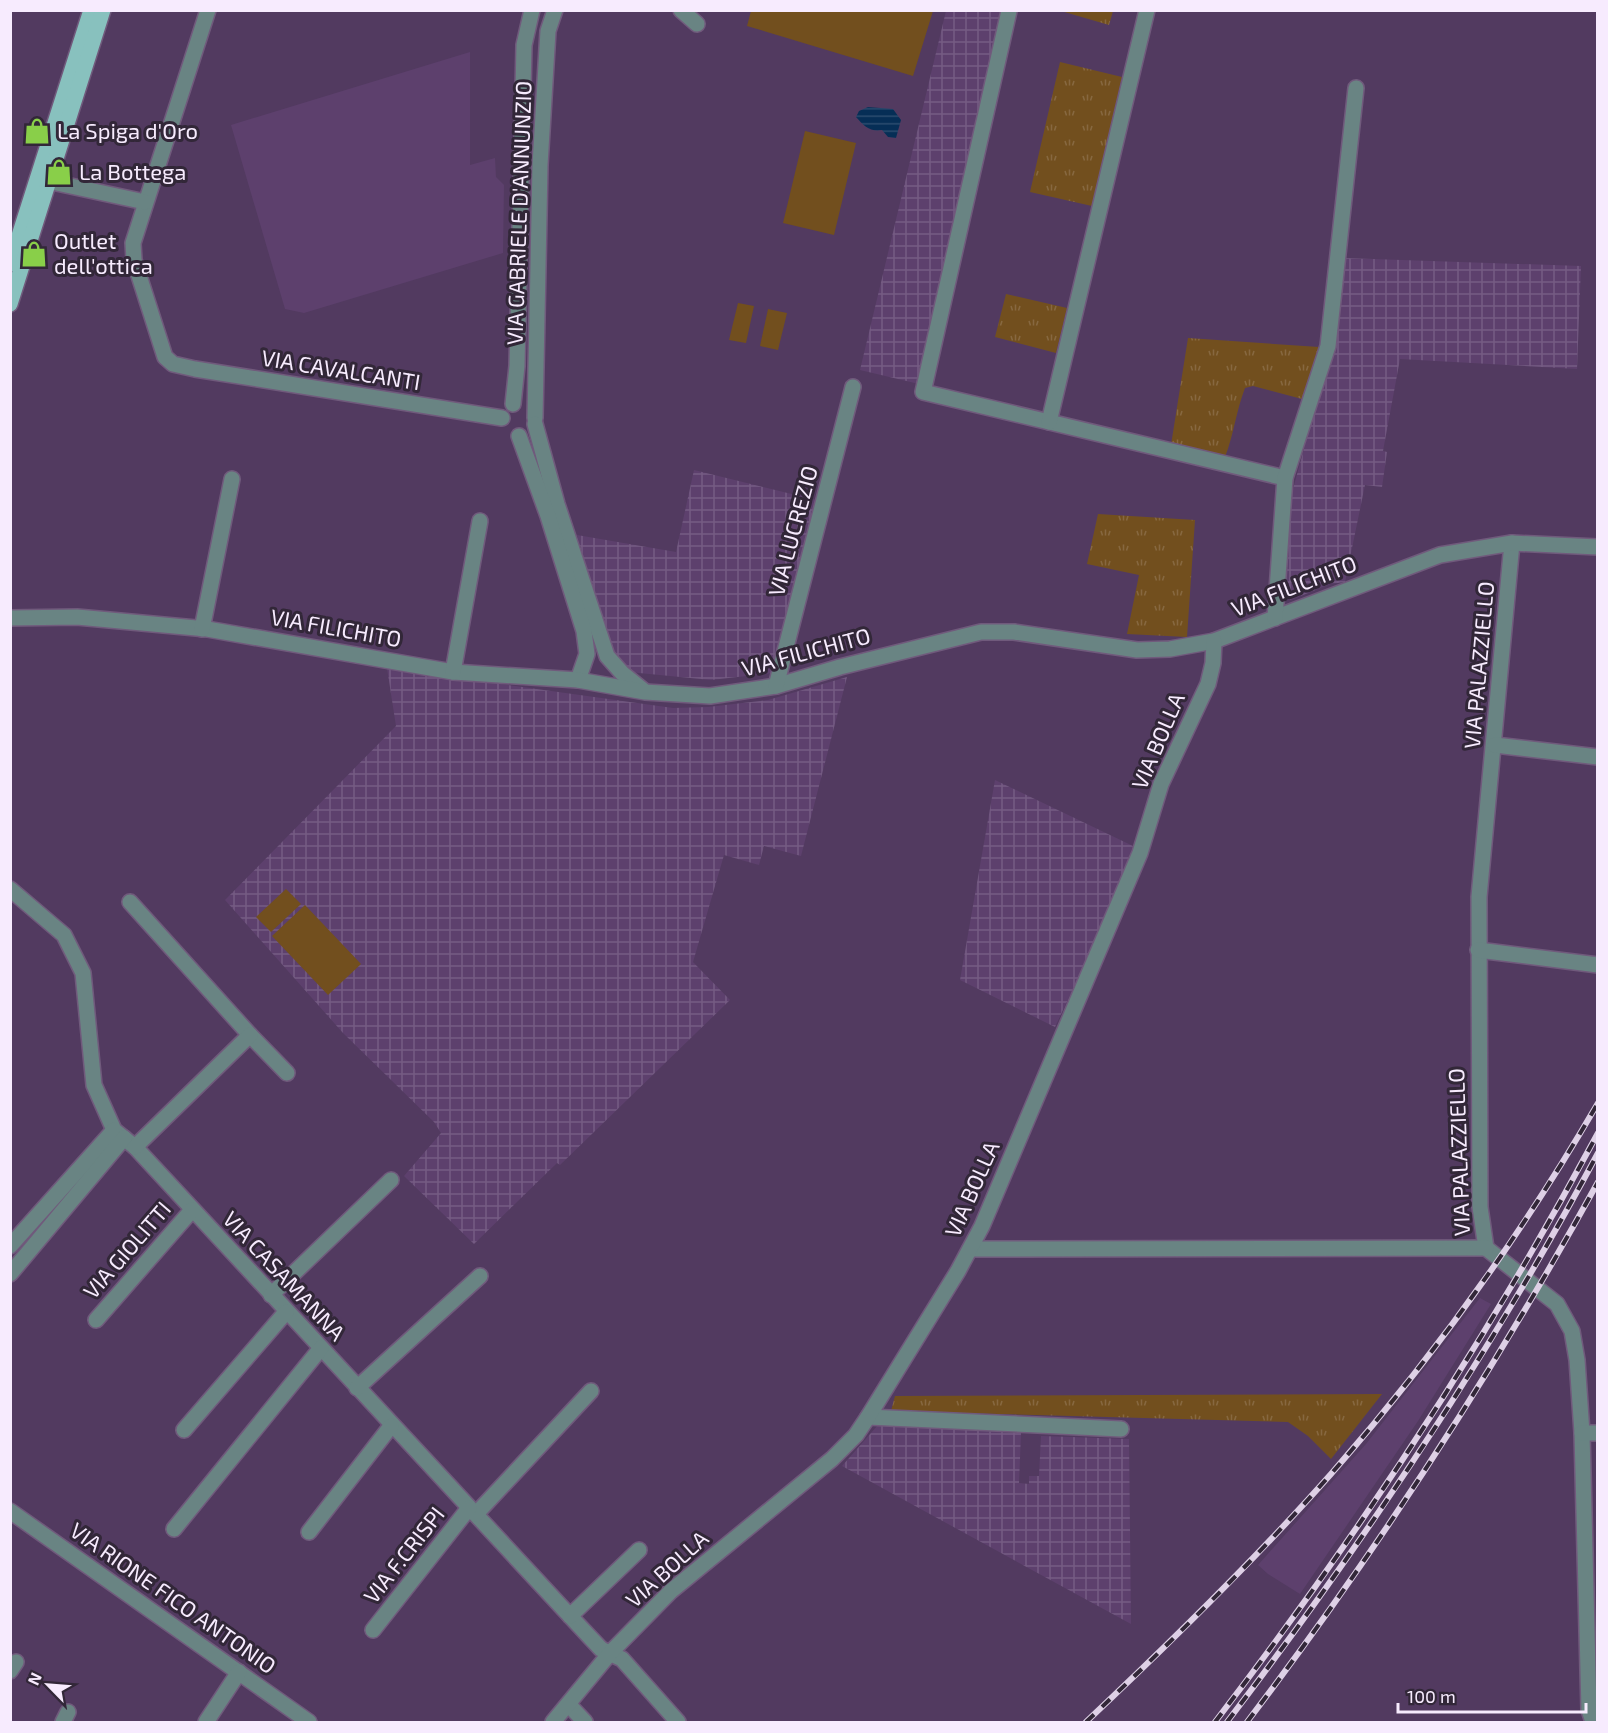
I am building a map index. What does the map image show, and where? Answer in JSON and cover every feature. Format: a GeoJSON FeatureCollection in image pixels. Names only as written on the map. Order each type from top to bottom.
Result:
{"type":"FeatureCollection","features":[{"type":"Feature","properties":{"kind":"main road"},"geometry":{"type":"LineString","coordinates":[[10,304],[91,10]]}},
{"type":"Feature","properties":{"kind":"main road"},"geometry":{"type":"LineString","coordinates":[[10,264],[44,180],[103,10]]}},
{"type":"Feature","properties":{"kind":"street"},"geometry":{"type":"LineString","coordinates":[[44,180],[145,202],[208,10]]}},
{"type":"Feature","properties":{"kind":"street","name":"VIA GABRIELE D'ANNUNZIO"},"geometry":{"type":"LineString","coordinates":[[513,404],[517,366],[524,45],[532,10]]}},
{"type":"Feature","properties":{"kind":"street","name":"VIA GABRIELE D'ANNUNZIO"},"geometry":{"type":"LineString","coordinates":[[555,10],[548,31],[540,165],[535,421],[557,504],[607,656],[622,673],[645,692]]}},
{"type":"Feature","properties":{"kind":"street"},"geometry":{"type":"LineString","coordinates":[[681,10],[698,24]]}},
{"type":"Feature","properties":{"kind":"street"},"geometry":{"type":"LineString","coordinates":[[1049,422],[1147,10]]}},
{"type":"Feature","properties":{"kind":"street"},"geometry":{"type":"LineString","coordinates":[[1009,11],[923,392],[1285,478]]}},
{"type":"Feature","properties":{"kind":"street"},"geometry":{"type":"LineString","coordinates":[[1275,618],[1285,478],[1328,346],[1356,88]]}},
{"type":"Feature","properties":{"kind":"street","name":"VIA CAVALCANTI"},"geometry":{"type":"LineString","coordinates":[[145,202],[135,229],[134,260],[162,348],[173,364],[502,418]]}},
{"type":"Feature","properties":{"kind":"street","name":"VIA LUCREZIO"},"geometry":{"type":"LineString","coordinates":[[776,686],[853,387]]}},
{"type":"Feature","properties":{"kind":"street"},"geometry":{"type":"LineString","coordinates":[[513,404],[530,407],[535,421],[529,433],[519,436],[510,434],[504,427],[502,418],[505,411],[513,404]]}},
{"type":"Feature","properties":{"kind":"street"},"geometry":{"type":"LineString","coordinates":[[519,436],[549,516],[584,631],[587,654],[578,680]]}},
{"type":"Feature","properties":{"kind":"street"},"geometry":{"type":"LineString","coordinates":[[202,629],[232,479]]}},
{"type":"Feature","properties":{"kind":"street"},"geometry":{"type":"LineString","coordinates":[[453,672],[480,521]]}},
{"type":"Feature","properties":{"kind":"street","name":"VIA FILICHITO"},"geometry":{"type":"LineString","coordinates":[[10,618],[77,617],[202,629],[453,672],[578,680],[645,692],[710,696],[776,686],[840,667],[981,632],[1014,632],[1137,650],[1170,649],[1214,641],[1440,555],[1512,543],[1598,547]]}},
{"type":"Feature","properties":{"kind":"street","name":"VIA PALAZZIELLO"},"geometry":{"type":"LineString","coordinates":[[1512,543],[1495,745],[1479,897],[1480,1207],[1486,1248],[1557,1304],[1572,1331],[1590,1433],[1592,1634],[1589,1710],[1593,1722]]}},
{"type":"Feature","properties":{"kind":"street","name":"VIA BOLLA"},"geometry":{"type":"LineString","coordinates":[[553,1722],[611,1652],[671,1591],[832,1459],[856,1435],[868,1417],[970,1250],[1140,852],[1161,784],[1208,684],[1213,663],[1214,641]]}},
{"type":"Feature","properties":{"kind":"street"},"geometry":{"type":"LineString","coordinates":[[1495,745],[1598,757]]}},
{"type":"Feature","properties":{"kind":"street","name":"VIA CASAMANNA"},"geometry":{"type":"LineString","coordinates":[[10,889],[64,935],[83,974],[94,1085],[124,1138],[601,1649],[622,1659],[678,1722]]}},
{"type":"Feature","properties":{"kind":"street"},"geometry":{"type":"LineString","coordinates":[[130,902],[250,1035],[287,1072]]}},
{"type":"Feature","properties":{"kind":"street"},"geometry":{"type":"LineString","coordinates":[[1478,950],[1598,965]]}},
{"type":"Feature","properties":{"kind":"street"},"geometry":{"type":"LineString","coordinates":[[10,1246],[124,1138],[250,1035]]}},
{"type":"Feature","properties":{"kind":"street"},"geometry":{"type":"LineString","coordinates":[[10,1274],[124,1138]]}},
{"type":"Feature","properties":{"kind":"street"},"geometry":{"type":"LineString","coordinates":[[271,1294],[391,1180]]}},
{"type":"Feature","properties":{"kind":"street","name":"VIA GIOLITTI"},"geometry":{"type":"LineString","coordinates":[[96,1320],[192,1210]]}},
{"type":"Feature","properties":{"kind":"street"},"geometry":{"type":"LineString","coordinates":[[970,1250],[1486,1248]]}},
{"type":"Feature","properties":{"kind":"street"},"geometry":{"type":"LineString","coordinates":[[357,1388],[480,1276]]}},
{"type":"Feature","properties":{"kind":"street"},"geometry":{"type":"LineString","coordinates":[[184,1430],[286,1312]]}},
{"type":"Feature","properties":{"kind":"street"},"geometry":{"type":"LineString","coordinates":[[174,1529],[321,1348]]}},
{"type":"Feature","properties":{"kind":"street","name":"VIA F.CRISPI"},"geometry":{"type":"LineString","coordinates":[[373,1630],[472,1511],[591,1391]]}},
{"type":"Feature","properties":{"kind":"street"},"geometry":{"type":"LineString","coordinates":[[868,1417],[1121,1429]]}},
{"type":"Feature","properties":{"kind":"street"},"geometry":{"type":"LineString","coordinates":[[309,1532],[391,1426]]}},
{"type":"Feature","properties":{"kind":"street","name":"VIA RIONE FICO ANTONIO"},"geometry":{"type":"LineString","coordinates":[[10,1511],[309,1722]]}},
{"type":"Feature","properties":{"kind":"street"},"geometry":{"type":"LineString","coordinates":[[570,1616],[639,1551]]}},
{"type":"Feature","properties":{"kind":"street"},"geometry":{"type":"LineString","coordinates":[[206,1722],[239,1672]]}},
{"type":"Feature","properties":{"kind":"street"},"geometry":{"type":"LineString","coordinates":[[568,1705],[585,1722]]}},
{"type":"Feature","properties":{"kind":"shaded area"},"geometry":{"type":"Polygon","coordinates":[[[946,11],[1004,11],[919,384],[860,370],[946,11]]]}},
{"type":"Feature","properties":{"kind":"shaded area"},"geometry":{"type":"Polygon","coordinates":[[[470,52],[470,165],[495,158],[496,177],[504,185],[503,253],[304,313],[285,309],[231,125],[470,52]]]}},
{"type":"Feature","properties":{"kind":"shaded area"},"geometry":{"type":"Polygon","coordinates":[[[1343,258],[1581,266],[1577,369],[1400,359],[1383,451],[1387,452],[1382,487],[1365,485],[1345,582],[1330,584],[1291,600],[1284,592],[1290,500],[1332,346],[1343,258]]]}},
{"type":"Feature","properties":{"kind":"shaded area"},"geometry":{"type":"Polygon","coordinates":[[[694,470],[816,500],[774,673],[711,680],[629,672],[610,650],[577,535],[676,552],[694,470]]]}},
{"type":"Feature","properties":{"kind":"shaded area"},"geometry":{"type":"Polygon","coordinates":[[[387,668],[673,708],[708,707],[768,700],[847,677],[801,856],[764,846],[759,865],[724,855],[693,962],[730,1000],[560,1165],[557,1163],[474,1244],[404,1176],[441,1133],[434,1122],[343,1033],[225,900],[396,726],[387,668]]]}},
{"type":"Feature","properties":{"kind":"shaded area"},"geometry":{"type":"Polygon","coordinates":[[[995,780],[1133,846],[1101,930],[1055,1027],[960,980],[995,780]]]}},
{"type":"Feature","properties":{"kind":"shaded area"},"geometry":{"type":"Polygon","coordinates":[[[1480,1298],[1491,1304],[1418,1421],[1300,1594],[1268,1574],[1258,1565],[1366,1444],[1480,1298]]]}},
{"type":"Feature","properties":{"kind":"shaded area"},"geometry":{"type":"Polygon","coordinates":[[[878,1425],[1021,1433],[1019,1483],[1029,1484],[1029,1476],[1039,1476],[1041,1436],[1129,1439],[1131,1624],[842,1466],[878,1425]]]}},
{"type":"Feature","properties":{"kind":"green space"},"geometry":{"type":"Polygon","coordinates":[[[751,10],[933,11],[913,76],[747,26],[751,10]]]}},
{"type":"Feature","properties":{"kind":"green space"},"geometry":{"type":"Polygon","coordinates":[[[1061,11],[1113,11],[1109,25],[1061,11]]]}},
{"type":"Feature","properties":{"kind":"green space"},"geometry":{"type":"Polygon","coordinates":[[[1060,62],[1122,77],[1092,206],[1030,192],[1060,62]]]}},
{"type":"Feature","properties":{"kind":"green space"},"geometry":{"type":"Polygon","coordinates":[[[805,131],[856,143],[834,235],[783,223],[805,131]]]}},
{"type":"Feature","properties":{"kind":"green space"},"geometry":{"type":"Polygon","coordinates":[[[1006,294],[1067,308],[1056,353],[995,337],[1006,294]]]}},
{"type":"Feature","properties":{"kind":"green space"},"geometry":{"type":"Polygon","coordinates":[[[738,303],[754,306],[746,343],[729,340],[738,303]]]}},
{"type":"Feature","properties":{"kind":"green space"},"geometry":{"type":"Polygon","coordinates":[[[768,309],[787,313],[778,350],[760,346],[768,309]]]}},
{"type":"Feature","properties":{"kind":"green space"},"geometry":{"type":"Polygon","coordinates":[[[1188,338],[1319,347],[1302,399],[1253,386],[1245,388],[1225,457],[1171,445],[1188,338]]]}},
{"type":"Feature","properties":{"kind":"green space"},"geometry":{"type":"Polygon","coordinates":[[[1098,514],[1195,520],[1187,637],[1127,634],[1139,575],[1087,564],[1098,514]]]}},
{"type":"Feature","properties":{"kind":"green space"},"geometry":{"type":"Polygon","coordinates":[[[286,889],[301,904],[271,932],[256,917],[286,889]]]}},
{"type":"Feature","properties":{"kind":"green space"},"geometry":{"type":"Polygon","coordinates":[[[305,905],[361,964],[328,995],[272,936],[305,905]]]}},
{"type":"Feature","properties":{"kind":"green space"},"geometry":{"type":"Polygon","coordinates":[[[1382,1394],[1331,1459],[1308,1436],[1288,1422],[891,1411],[895,1396],[1382,1394]]]}},
{"type":"Feature","properties":{"kind":"water"},"geometry":{"type":"Polygon","coordinates":[[[868,107],[893,109],[901,120],[896,138],[888,137],[882,130],[868,128],[856,117],[859,111],[868,107]]]}},
{"type":"Feature","properties":{"kind":"railway"},"geometry":{"type":"LineString","coordinates":[[1086,1722],[1242,1570],[1368,1431],[1474,1295],[1538,1200],[1598,1103]]}},
{"type":"Feature","properties":{"kind":"railway"},"geometry":{"type":"LineString","coordinates":[[1215,1722],[1320,1581],[1418,1435],[1511,1286],[1598,1133]]}},
{"type":"Feature","properties":{"kind":"railway"},"geometry":{"type":"LineString","coordinates":[[1227,1722],[1328,1585],[1424,1445],[1514,1301],[1598,1153]]}},
{"type":"Feature","properties":{"kind":"railway"},"geometry":{"type":"LineString","coordinates":[[1247,1722],[1342,1592],[1432,1459],[1518,1322],[1598,1182]]}},
{"type":"Feature","properties":{"kind":"place","name":"La Spiga d'Oro"},"geometry":{"type":"Point","coordinates":[37,131]}},
{"type":"Feature","properties":{"kind":"place","name":"La Bottega"},"geometry":{"type":"Point","coordinates":[59,172]}},
{"type":"Feature","properties":{"kind":"place","name":"Outlet dell'ottica"},"geometry":{"type":"Point","coordinates":[34,254]}}]}
